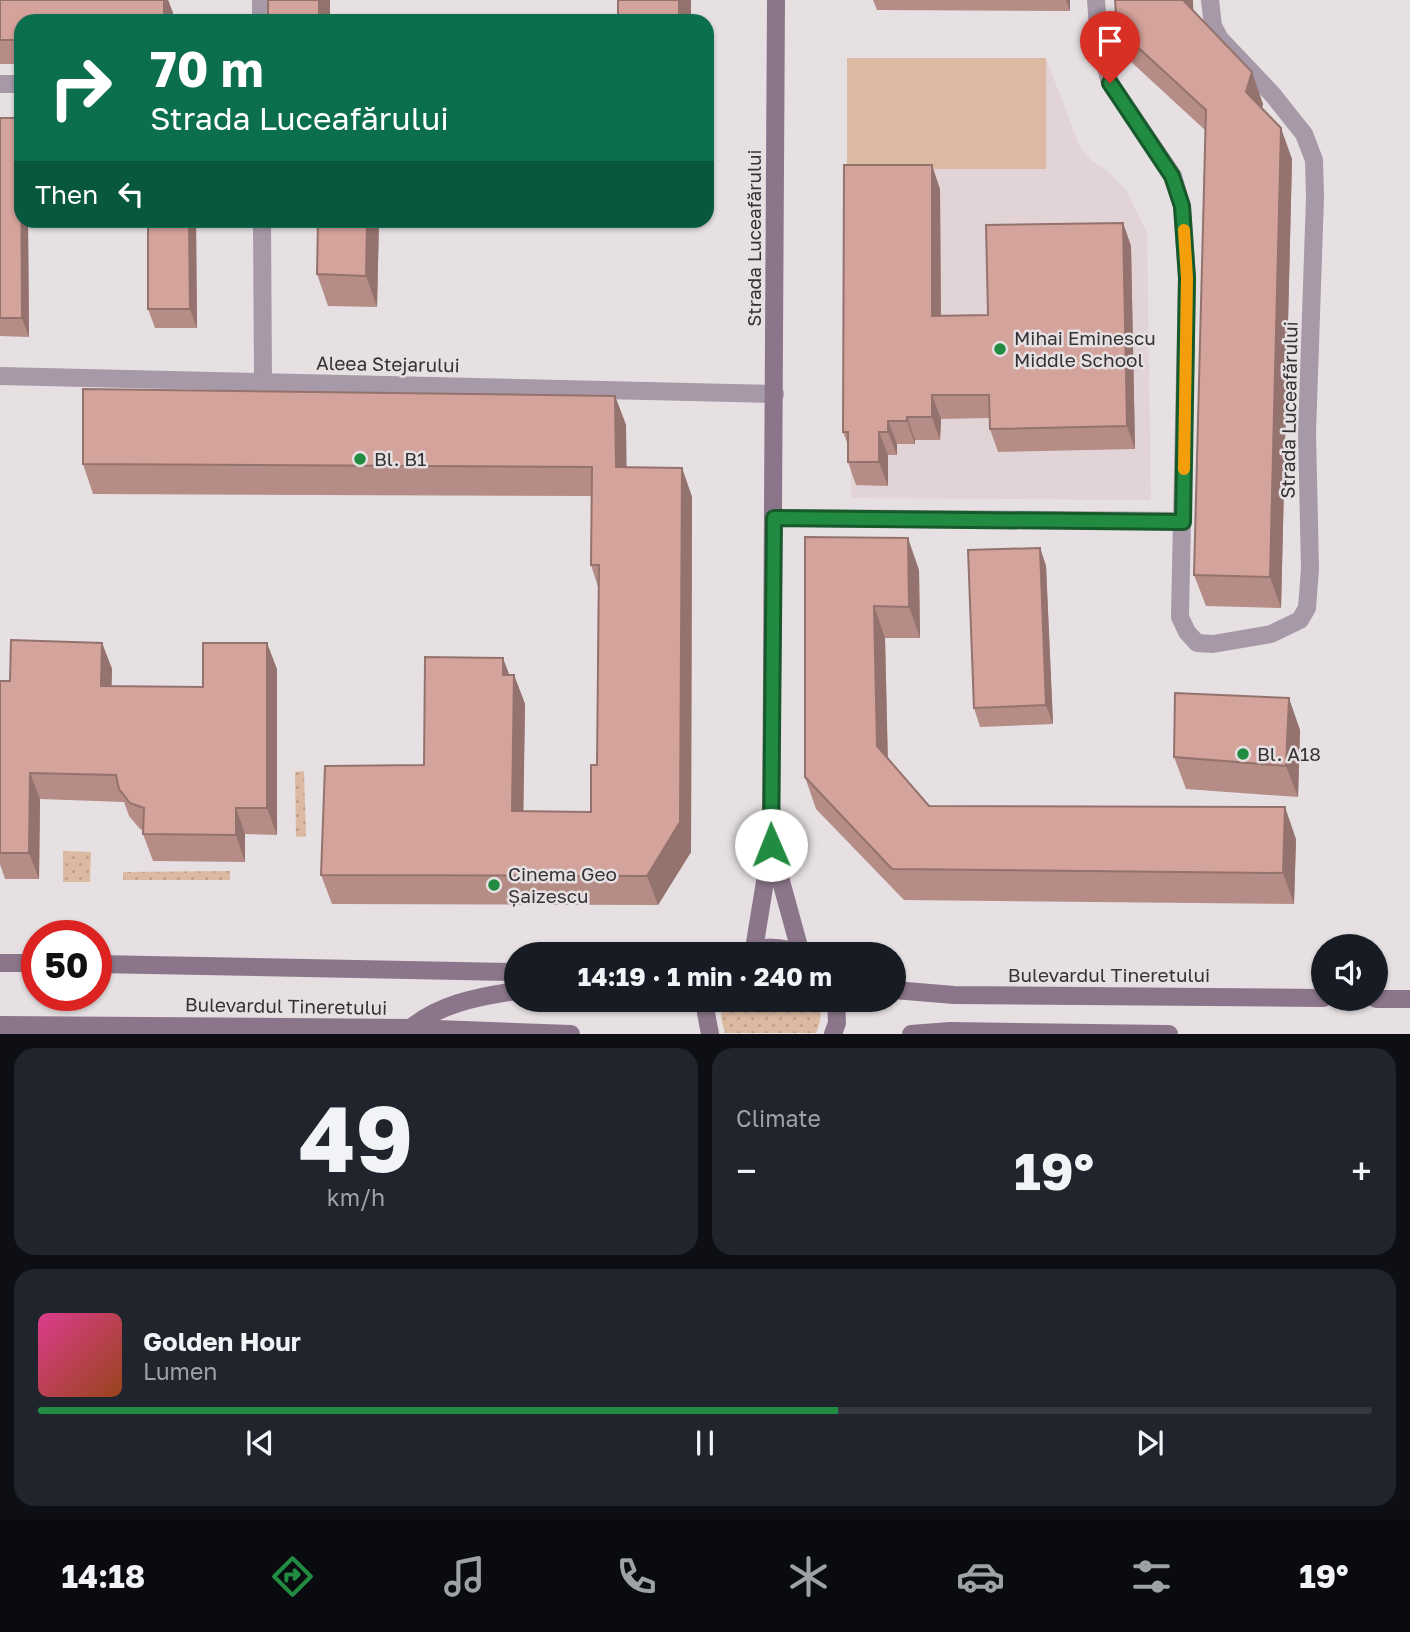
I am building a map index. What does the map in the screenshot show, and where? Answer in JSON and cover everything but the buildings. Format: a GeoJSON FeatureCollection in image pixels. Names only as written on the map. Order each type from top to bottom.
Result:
{"type":"FeatureCollection","features":[{"type":"Feature","properties":{"kind":"main road","name":"Strada Luceafărului"},"geometry":{"type":"LineString","coordinates":[[751,942],[771,845],[776,0]]}},
{"type":"Feature","properties":{"kind":"main road","name":"Strada Luceafărului"},"geometry":{"type":"LineString","coordinates":[[771,845],[798,942]]}},
{"type":"Feature","properties":{"kind":"main road"},"geometry":{"type":"LineString","coordinates":[[0,963],[21,963]]}},
{"type":"Feature","properties":{"kind":"main road","name":"Bulevardul Tineretului"},"geometry":{"type":"LineString","coordinates":[[112,964],[504,972]]}},
{"type":"Feature","properties":{"kind":"main road","name":"Bulevardul Tineretului"},"geometry":{"type":"LineString","coordinates":[[906,991],[954,995],[1311,998]]}},
{"type":"Feature","properties":{"kind":"main road"},"geometry":{"type":"LineString","coordinates":[[407,1031],[430,1013],[458,1002],[504,993]]}},
{"type":"Feature","properties":{"kind":"main road"},"geometry":{"type":"LineString","coordinates":[[1388,999],[1410,999]]}},
{"type":"Feature","properties":{"kind":"main road"},"geometry":{"type":"LineString","coordinates":[[706,1012],[710,1034]]}},
{"type":"Feature","properties":{"kind":"main road"},"geometry":{"type":"LineString","coordinates":[[833,1034],[837,1023],[837,1012]]}},
{"type":"Feature","properties":{"kind":"main road","name":"Bulevardul Tineretului"},"geometry":{"type":"LineString","coordinates":[[0,1025],[570,1034]]}},
{"type":"Feature","properties":{"kind":"main road"},"geometry":{"type":"LineString","coordinates":[[911,1034],[950,1031],[1169,1034]]}},
{"type":"Feature","properties":{"kind":"street","name":"Strada Luceafărului"},"geometry":{"type":"LineString","coordinates":[[1096,0],[1099,40],[1110,83],[1172,176],[1182,206],[1187,278],[1180,617],[1187,632],[1197,643],[1213,644],[1271,635],[1300,620],[1307,608],[1310,569],[1307,433],[1315,197],[1314,160],[1304,134],[1273,95],[1220,38],[1213,26],[1210,0]]}},
{"type":"Feature","properties":{"kind":"street"},"geometry":{"type":"LineString","coordinates":[[262,228],[263,382]]}},
{"type":"Feature","properties":{"kind":"street","name":"Aleea Stejarului"},"geometry":{"type":"LineString","coordinates":[[0,376],[775,394]]}},
{"type":"Feature","properties":{"kind":"street"},"geometry":{"type":"LineString","coordinates":[[774,518],[1183,522]]}},
{"type":"Feature","properties":{"kind":"shaded area","name":"Mihai Eminescu Middle School"},"geometry":{"type":"Polygon","coordinates":[[[847,58],[1046,58],[1080,147],[1126,190],[1147,233],[1151,500],[851,498],[847,58]]]}},
{"type":"Feature","properties":{"kind":"shaded area"},"geometry":{"type":"Polygon","coordinates":[[[847,58],[1046,58],[1046,169],[847,169],[847,58]]]}},
{"type":"Feature","properties":{"kind":"shaded area"},"geometry":{"type":"Polygon","coordinates":[[[304,771],[306,836],[296,837],[295,772],[304,771]]]}},
{"type":"Feature","properties":{"kind":"shaded area"},"geometry":{"type":"Polygon","coordinates":[[[63,851],[91,852],[90,882],[63,882],[63,851]]]}},
{"type":"Feature","properties":{"kind":"shaded area"},"geometry":{"type":"Polygon","coordinates":[[[230,871],[230,880],[123,880],[123,872],[230,871]]]}},
{"type":"Feature","properties":{"kind":"shaded area"},"geometry":{"type":"Polygon","coordinates":[[[721,1012],[821,1013],[816,1033],[725,1033],[721,1012]]]}},
{"type":"Feature","properties":{"kind":"slow traffic"},"geometry":{"type":"LineString","coordinates":[[1184,230],[1187,278],[1184,469]]}},
{"type":"Feature","properties":{"kind":"place","name":"Mihai Eminescu Middle School"},"geometry":{"type":"Point","coordinates":[1000,349]}},
{"type":"Feature","properties":{"kind":"place","name":"Bl. B1"},"geometry":{"type":"Point","coordinates":[360,459]}},
{"type":"Feature","properties":{"kind":"place","name":"Bl. A18"},"geometry":{"type":"Point","coordinates":[1243,754]}},
{"type":"Feature","properties":{"kind":"place","name":"Cinema Geo Șaizescu"},"geometry":{"type":"Point","coordinates":[494,885]}},
{"type":"Feature","properties":{"kind":"route"},"geometry":{"type":"LineString","coordinates":[[771,845],[774,518],[1183,522],[1187,278],[1182,206],[1172,176],[1110,83]]}}]}
